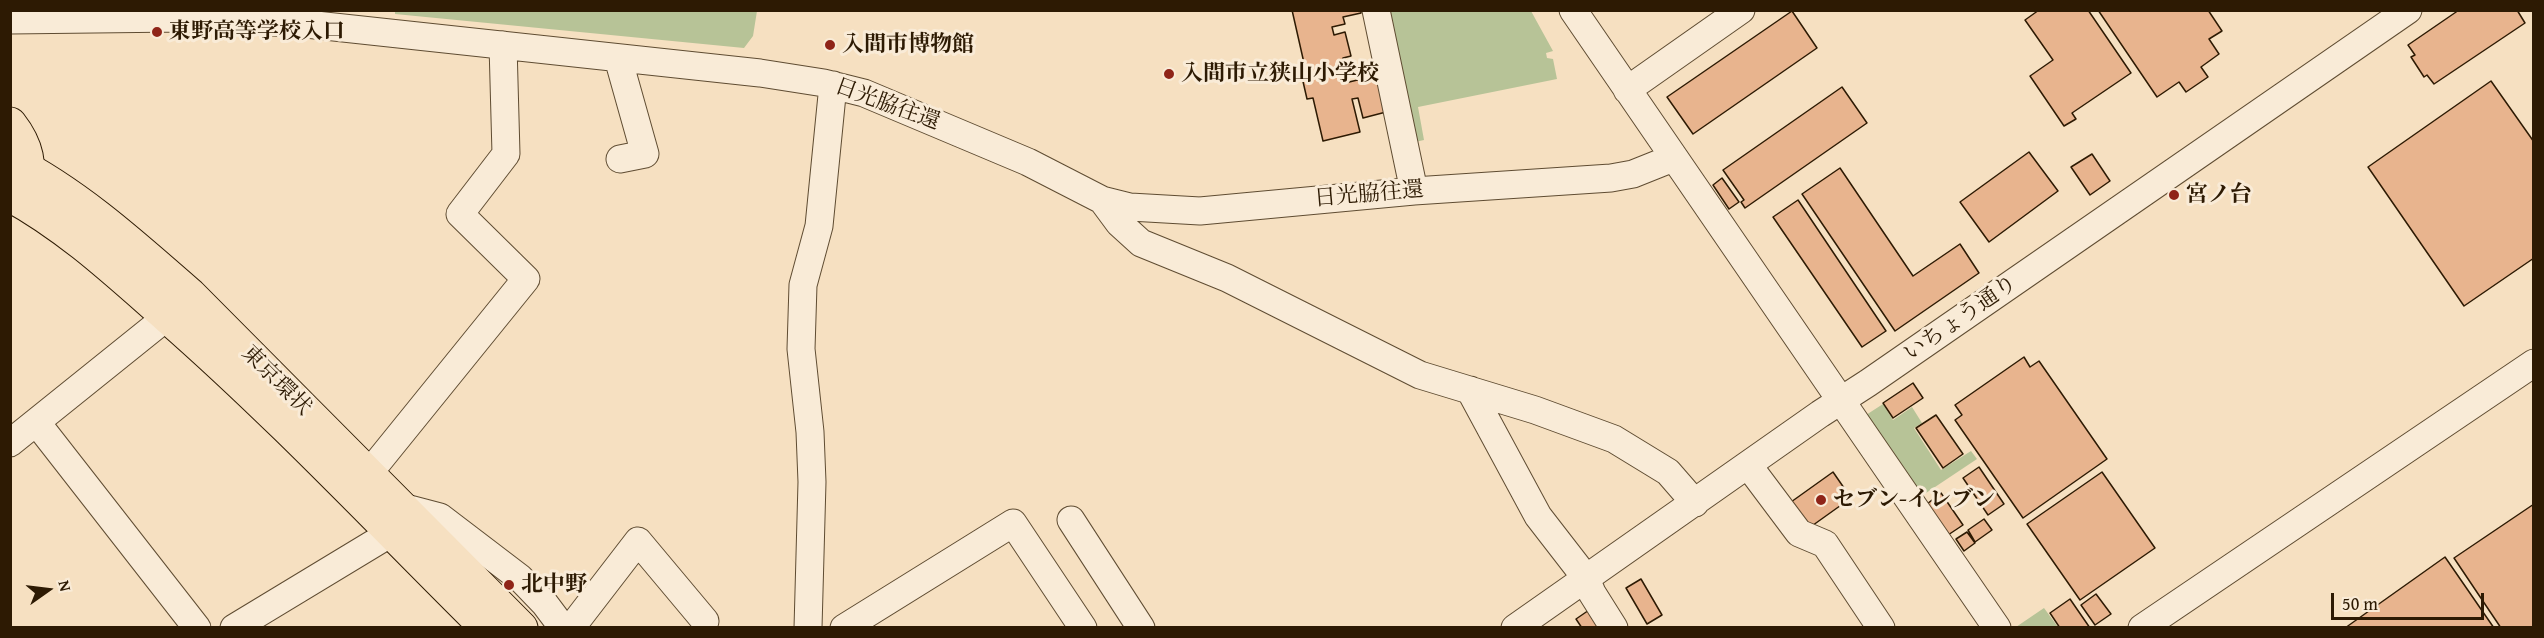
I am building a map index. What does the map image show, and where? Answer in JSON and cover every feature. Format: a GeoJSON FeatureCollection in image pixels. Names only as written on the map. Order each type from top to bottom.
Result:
{"type":"FeatureCollection","features":[{"type":"Feature","properties":{"kind":"main road"},"geometry":{"type":"LineString","coordinates":[[10,124],[25,148],[20,165],[18,199]]}},
{"type":"Feature","properties":{"kind":"main road","name":"東京環状"},"geometry":{"type":"LineString","coordinates":[[20,165],[87,210],[141,252],[190,295],[369,473],[396,520],[487,627]]}},
{"type":"Feature","properties":{"kind":"main road","name":"東京環状"},"geometry":{"type":"LineString","coordinates":[[18,199],[75,238],[168,316],[396,520],[521,627]]}},
{"type":"Feature","properties":{"kind":"street"},"geometry":{"type":"LineString","coordinates":[[1376,10],[1414,191]]}},
{"type":"Feature","properties":{"kind":"street"},"geometry":{"type":"LineString","coordinates":[[1573,10],[1998,627]]}},
{"type":"Feature","properties":{"kind":"street"},"geometry":{"type":"LineString","coordinates":[[1627,90],[1741,10]]}},
{"type":"Feature","properties":{"kind":"street","name":"いちょう通り"},"geometry":{"type":"LineString","coordinates":[[1515,627],[2408,10]]}},
{"type":"Feature","properties":{"kind":"street","name":"日光脇往還"},"geometry":{"type":"LineString","coordinates":[[10,20],[177,14],[297,23],[377,21],[503,45],[760,73],[833,85],[864,93],[921,116],[1028,162],[1102,200],[1151,210],[1200,211],[1414,191],[1611,178],[1634,174],[1673,158]]}},
{"type":"Feature","properties":{"kind":"street"},"geometry":{"type":"LineString","coordinates":[[369,473],[526,279],[460,214],[506,154],[503,45]]}},
{"type":"Feature","properties":{"kind":"street"},"geometry":{"type":"LineString","coordinates":[[618,58],[645,154],[620,159]]}},
{"type":"Feature","properties":{"kind":"street"},"geometry":{"type":"LineString","coordinates":[[808,627],[812,482],[810,432],[801,349],[803,285],[819,226],[833,85]]}},
{"type":"Feature","properties":{"kind":"street"},"geometry":{"type":"LineString","coordinates":[[1102,200],[1119,223],[1141,243],[1227,278],[1420,375],[1535,410],[1614,440],[1668,472],[1695,503]]}},
{"type":"Feature","properties":{"kind":"street"},"geometry":{"type":"LineString","coordinates":[[10,443],[168,316]]}},
{"type":"Feature","properties":{"kind":"street"},"geometry":{"type":"LineString","coordinates":[[2142,627],[2534,363]]}},
{"type":"Feature","properties":{"kind":"street"},"geometry":{"type":"LineString","coordinates":[[1470,390],[1538,516],[1586,578],[1592,593],[1614,627]]}},
{"type":"Feature","properties":{"kind":"street"},"geometry":{"type":"LineString","coordinates":[[37,423],[197,627]]}},
{"type":"Feature","properties":{"kind":"street"},"geometry":{"type":"LineString","coordinates":[[1748,465],[1799,533],[1826,544],[1881,627]]}},
{"type":"Feature","properties":{"kind":"street"},"geometry":{"type":"LineString","coordinates":[[234,627],[396,520],[440,517],[520,578],[563,627]]}},
{"type":"Feature","properties":{"kind":"street"},"geometry":{"type":"LineString","coordinates":[[1071,520],[1138,626]]}},
{"type":"Feature","properties":{"kind":"street"},"geometry":{"type":"LineString","coordinates":[[844,627],[1013,523],[1083,627]]}},
{"type":"Feature","properties":{"kind":"street"},"geometry":{"type":"LineString","coordinates":[[572,627],[638,541],[705,621]]}},
{"type":"Feature","properties":{"kind":"green space"},"geometry":{"type":"Polygon","coordinates":[[[395,10],[757,11],[753,36],[744,48],[395,14],[395,10]]]}},
{"type":"Feature","properties":{"kind":"green space"},"geometry":{"type":"Polygon","coordinates":[[[1389,11],[1531,11],[1553,51],[1546,53],[1547,58],[1553,59],[1557,79],[1418,107],[1424,140],[1415,142],[1389,11]]]}},
{"type":"Feature","properties":{"kind":"green space"},"geometry":{"type":"Polygon","coordinates":[[[1883,404],[1893,420],[1912,407],[1922,423],[1914,428],[1941,470],[1971,451],[1977,459],[1920,497],[1866,415],[1883,404]]]}},
{"type":"Feature","properties":{"kind":"green space"},"geometry":{"type":"Polygon","coordinates":[[[2044,608],[2058,627],[2016,627],[2044,608]]]}},
{"type":"Feature","properties":{"kind":"building"},"geometry":{"type":"Polygon","coordinates":[[[1292,10],[1361,10],[1361,13],[1343,17],[1345,24],[1332,27],[1334,35],[1345,32],[1351,56],[1343,58],[1347,73],[1343,74],[1345,83],[1378,75],[1386,112],[1363,118],[1358,98],[1352,99],[1360,132],[1323,141],[1313,98],[1307,99],[1299,64],[1304,63],[1292,10]]]}},
{"type":"Feature","properties":{"kind":"building"},"geometry":{"type":"Polygon","coordinates":[[[2039,10],[2088,10],[2131,73],[2072,113],[2076,119],[2064,126],[2030,76],[2053,60],[2025,20],[2039,10]]]}},
{"type":"Feature","properties":{"kind":"building"},"geometry":{"type":"Polygon","coordinates":[[[2098,10],[2208,10],[2222,31],[2209,39],[2219,54],[2201,67],[2208,77],[2186,92],[2179,82],[2157,97],[2098,10]]]}},
{"type":"Feature","properties":{"kind":"building"},"geometry":{"type":"Polygon","coordinates":[[[2459,10],[2517,10],[2525,23],[2434,84],[2427,75],[2424,77],[2411,57],[2415,55],[2408,45],[2459,10]]]}},
{"type":"Feature","properties":{"kind":"building"},"geometry":{"type":"Polygon","coordinates":[[[1792,11],[1817,48],[1693,134],[1667,97],[1792,11]]]}},
{"type":"Feature","properties":{"kind":"building"},"geometry":{"type":"Polygon","coordinates":[[[2491,81],[2534,142],[2534,258],[2464,306],[2368,167],[2491,81]]]}},
{"type":"Feature","properties":{"kind":"building"},"geometry":{"type":"Polygon","coordinates":[[[1842,87],[1867,123],[1745,208],[1741,202],[1744,200],[1723,170],[1842,87]]]}},
{"type":"Feature","properties":{"kind":"building"},"geometry":{"type":"Polygon","coordinates":[[[2029,152],[2058,191],[1989,242],[1960,202],[2029,152]]]}},
{"type":"Feature","properties":{"kind":"building"},"geometry":{"type":"Polygon","coordinates":[[[2092,154],[2110,181],[2090,195],[2071,167],[2092,154]]]}},
{"type":"Feature","properties":{"kind":"building"},"geometry":{"type":"Polygon","coordinates":[[[1840,168],[1913,276],[1960,244],[1979,273],[1895,331],[1802,194],[1840,168]]]}},
{"type":"Feature","properties":{"kind":"building"},"geometry":{"type":"Polygon","coordinates":[[[1722,178],[1739,202],[1729,209],[1713,185],[1722,178]]]}},
{"type":"Feature","properties":{"kind":"building"},"geometry":{"type":"Polygon","coordinates":[[[1798,200],[1886,331],[1862,347],[1773,217],[1798,200]]]}},
{"type":"Feature","properties":{"kind":"building"},"geometry":{"type":"Polygon","coordinates":[[[2024,357],[2030,367],[2039,361],[2107,459],[2023,518],[1955,420],[1962,415],[1955,405],[2024,357]]]}},
{"type":"Feature","properties":{"kind":"building"},"geometry":{"type":"Polygon","coordinates":[[[1913,383],[1923,398],[1893,418],[1883,403],[1913,383]]]}},
{"type":"Feature","properties":{"kind":"building"},"geometry":{"type":"Polygon","coordinates":[[[1936,415],[1963,454],[1943,468],[1916,428],[1936,415]]]}},
{"type":"Feature","properties":{"kind":"building"},"geometry":{"type":"Polygon","coordinates":[[[1979,467],[2004,504],[1988,515],[1963,478],[1979,467]]]}},
{"type":"Feature","properties":{"kind":"building","name":"セブン-イレブン"},"geometry":{"type":"Polygon","coordinates":[[[1833,472],[1851,498],[1809,528],[1791,502],[1833,472]]]}},
{"type":"Feature","properties":{"kind":"building"},"geometry":{"type":"Polygon","coordinates":[[[2102,472],[2155,548],[2080,600],[2027,524],[2102,472]]]}},
{"type":"Feature","properties":{"kind":"building"},"geometry":{"type":"Polygon","coordinates":[[[1941,493],[1963,525],[1948,535],[1927,504],[1941,493]]]}},
{"type":"Feature","properties":{"kind":"building"},"geometry":{"type":"Polygon","coordinates":[[[2534,504],[2534,628],[2501,628],[2454,558],[2534,504]]]}},
{"type":"Feature","properties":{"kind":"building"},"geometry":{"type":"Polygon","coordinates":[[[1984,519],[1992,530],[1975,542],[1968,530],[1984,519]]]}},
{"type":"Feature","properties":{"kind":"building"},"geometry":{"type":"Polygon","coordinates":[[[1967,532],[1975,543],[1964,551],[1956,539],[1967,532]]]}},
{"type":"Feature","properties":{"kind":"building"},"geometry":{"type":"Polygon","coordinates":[[[2445,557],[2494,628],[2345,628],[2445,557]]]}},
{"type":"Feature","properties":{"kind":"building"},"geometry":{"type":"Polygon","coordinates":[[[1641,579],[1662,615],[1647,624],[1626,588],[1641,579]]]}},
{"type":"Feature","properties":{"kind":"building"},"geometry":{"type":"Polygon","coordinates":[[[2096,594],[2111,614],[2095,625],[2081,605],[2096,594]]]}},
{"type":"Feature","properties":{"kind":"building"},"geometry":{"type":"Polygon","coordinates":[[[2070,599],[2090,628],[2060,628],[2050,613],[2070,599]]]}},
{"type":"Feature","properties":{"kind":"building"},"geometry":{"type":"Polygon","coordinates":[[[1592,608],[1605,628],[1582,628],[1576,619],[1592,608]]]}},
{"type":"Feature","properties":{"kind":"place","name":"東野高等学校入口"},"geometry":{"type":"Point","coordinates":[157,32]}},
{"type":"Feature","properties":{"kind":"place","name":"入間市博物館"},"geometry":{"type":"Point","coordinates":[830,45]}},
{"type":"Feature","properties":{"kind":"place","name":"入間市立狭山小学校"},"geometry":{"type":"Point","coordinates":[1169,74]}},
{"type":"Feature","properties":{"kind":"place","name":"宮ノ台"},"geometry":{"type":"Point","coordinates":[2174,195]}},
{"type":"Feature","properties":{"kind":"place","name":"セブン-イレブン"},"geometry":{"type":"Point","coordinates":[1821,500]}},
{"type":"Feature","properties":{"kind":"place","name":"北中野"},"geometry":{"type":"Point","coordinates":[509,585]}}]}
